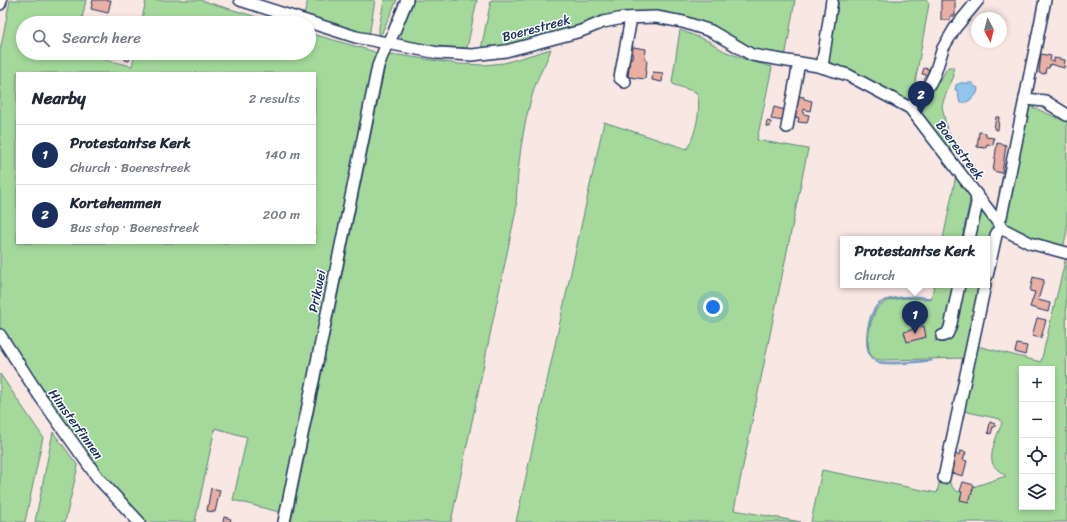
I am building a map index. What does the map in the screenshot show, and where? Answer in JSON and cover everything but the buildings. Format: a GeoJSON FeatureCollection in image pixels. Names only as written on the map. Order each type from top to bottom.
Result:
{"type":"FeatureCollection","features":[{"type":"Feature","properties":{"kind":"street"},"geometry":{"type":"LineString","coordinates":[[0,4],[1,0]]}},
{"type":"Feature","properties":{"kind":"street","name":"Boerestreek"},"geometry":{"type":"LineString","coordinates":[[240,0],[290,16]]}},
{"type":"Feature","properties":{"kind":"street","name":"Prikwei"},"geometry":{"type":"LineString","coordinates":[[284,522],[378,66],[387,43],[398,24],[407,0]]}},
{"type":"Feature","properties":{"kind":"street"},"geometry":{"type":"LineString","coordinates":[[822,67],[832,0]]}},
{"type":"Feature","properties":{"kind":"street"},"geometry":{"type":"LineString","coordinates":[[910,108],[930,83],[935,73],[943,48],[955,28],[978,0]]}},
{"type":"Feature","properties":{"kind":"street"},"geometry":{"type":"LineString","coordinates":[[990,262],[1000,224],[1045,0]]}},
{"type":"Feature","properties":{"kind":"street","name":"Boerestreek"},"geometry":{"type":"LineString","coordinates":[[316,24],[356,37],[438,53],[472,55],[506,51],[581,31],[603,22],[631,18],[656,17],[683,22],[711,31],[752,55],[822,67],[848,75],[910,108],[1004,229],[1030,243],[1067,253]]}},
{"type":"Feature","properties":{"kind":"street"},"geometry":{"type":"LineString","coordinates":[[625,82],[620,78],[631,18]]}},
{"type":"Feature","properties":{"kind":"street"},"geometry":{"type":"LineString","coordinates":[[787,127],[799,63]]}},
{"type":"Feature","properties":{"kind":"street"},"geometry":{"type":"LineString","coordinates":[[1025,99],[1046,101],[1067,115]]}},
{"type":"Feature","properties":{"kind":"street","name":"Boerestreek"},"geometry":{"type":"LineString","coordinates":[[970,236],[977,203],[976,194]]}},
{"type":"Feature","properties":{"kind":"street"},"geometry":{"type":"LineString","coordinates":[[942,336],[947,334],[950,328],[959,288]]}},
{"type":"Feature","properties":{"kind":"street"},"geometry":{"type":"LineString","coordinates":[[944,478],[984,288]]}},
{"type":"Feature","properties":{"kind":"street","name":"Himsterfinnen"},"geometry":{"type":"LineString","coordinates":[[0,335],[39,396],[98,478],[139,522]]}},
{"type":"Feature","properties":{"kind":"green space"},"geometry":{"type":"Polygon","coordinates":[[[10,0],[86,0],[83,16],[16,16],[16,60],[106,60],[132,66],[133,60],[316,60],[316,35],[376,53],[283,513],[233,500],[247,437],[215,428],[195,522],[146,522],[129,507],[95,466],[10,344],[0,326],[0,51],[10,0]]]}},
{"type":"Feature","properties":{"kind":"green space"},"geometry":{"type":"Polygon","coordinates":[[[146,0],[200,0],[254,16],[143,16],[146,0]]]}},
{"type":"Feature","properties":{"kind":"green space"},"geometry":{"type":"Polygon","coordinates":[[[308,0],[375,0],[369,36],[316,19],[316,16],[304,15],[308,0]]]}},
{"type":"Feature","properties":{"kind":"green space"},"geometry":{"type":"Polygon","coordinates":[[[384,0],[397,0],[379,39],[379,28],[384,0]]]}},
{"type":"Feature","properties":{"kind":"green space"},"geometry":{"type":"Polygon","coordinates":[[[414,0],[477,0],[467,48],[437,46],[402,40],[400,33],[414,0]]]}},
{"type":"Feature","properties":{"kind":"green space"},"geometry":{"type":"Polygon","coordinates":[[[491,0],[795,0],[785,58],[769,55],[656,12],[626,13],[480,54],[491,0]]]}},
{"type":"Feature","properties":{"kind":"green space"},"geometry":{"type":"Polygon","coordinates":[[[839,0],[927,0],[929,4],[911,106],[862,77],[828,66],[839,0]]]}},
{"type":"Feature","properties":{"kind":"green space"},"geometry":{"type":"Polygon","coordinates":[[[680,30],[708,41],[724,51],[744,59],[772,67],[757,140],[808,149],[734,510],[801,522],[516,522],[604,122],[687,149],[693,137],[699,105],[696,92],[674,85],[672,82],[680,30]]]}},
{"type":"Feature","properties":{"kind":"green space"},"geometry":{"type":"Polygon","coordinates":[[[551,49],[530,101],[519,163],[516,210],[451,522],[291,522],[387,56],[399,55],[458,64],[484,65],[504,63],[551,49]]]}},
{"type":"Feature","properties":{"kind":"green space"},"geometry":{"type":"Polygon","coordinates":[[[948,67],[953,67],[954,76],[942,106],[947,130],[954,140],[955,146],[951,156],[920,116],[921,111],[948,67]]]}},
{"type":"Feature","properties":{"kind":"green space"},"geometry":{"type":"Polygon","coordinates":[[[1027,106],[1067,122],[1067,230],[1063,249],[1017,237],[1002,223],[1027,106]]]}},
{"type":"Feature","properties":{"kind":"green space"},"geometry":{"type":"Polygon","coordinates":[[[956,175],[971,195],[963,236],[944,236],[956,175]]]}},
{"type":"Feature","properties":{"kind":"green space"},"geometry":{"type":"Polygon","coordinates":[[[979,205],[995,226],[990,248],[990,236],[972,236],[979,205]]]}},
{"type":"Feature","properties":{"kind":"green space"},"geometry":{"type":"Polygon","coordinates":[[[1066,257],[1067,522],[811,522],[822,470],[937,493],[966,358],[879,360],[871,355],[869,350],[868,344],[870,328],[878,308],[887,301],[913,298],[931,300],[933,288],[952,288],[943,330],[938,332],[935,341],[945,339],[960,288],[981,288],[969,344],[1041,362],[1066,257]],[[963,411],[949,475],[951,485],[958,492],[1006,476],[994,466],[992,462],[992,451],[1002,423],[1000,419],[963,411]]]}},
{"type":"Feature","properties":{"kind":"green space"},"geometry":{"type":"Polygon","coordinates":[[[0,374],[43,437],[25,522],[0,522],[0,374]]]}},
{"type":"Feature","properties":{"kind":"green space"},"geometry":{"type":"Polygon","coordinates":[[[53,432],[78,466],[65,522],[35,522],[53,432]]]}},
{"type":"Feature","properties":{"kind":"water"},"geometry":{"type":"Polygon","coordinates":[[[960,83],[972,83],[978,88],[978,91],[972,99],[960,103],[957,90],[955,90],[956,85],[960,83]]]}},
{"type":"Feature","properties":{"kind":"water"},"geometry":{"type":"Polygon","coordinates":[[[914,296],[931,298],[899,298],[882,302],[895,298],[914,296]]]}},
{"type":"Feature","properties":{"kind":"water"},"geometry":{"type":"Polygon","coordinates":[[[882,302],[877,306],[873,313],[867,340],[868,324],[871,315],[878,304],[882,302]]]}},
{"type":"Feature","properties":{"kind":"water"},"geometry":{"type":"Polygon","coordinates":[[[870,356],[875,360],[886,362],[932,360],[911,363],[885,364],[874,361],[870,356]]]}},
{"type":"Feature","properties":{"kind":"place","name":"Kortehemmen"},"geometry":{"type":"Point","coordinates":[921,114]}},
{"type":"Feature","properties":{"kind":"place","name":"Protestantse Kerk"},"geometry":{"type":"Point","coordinates":[915,334]}}]}
